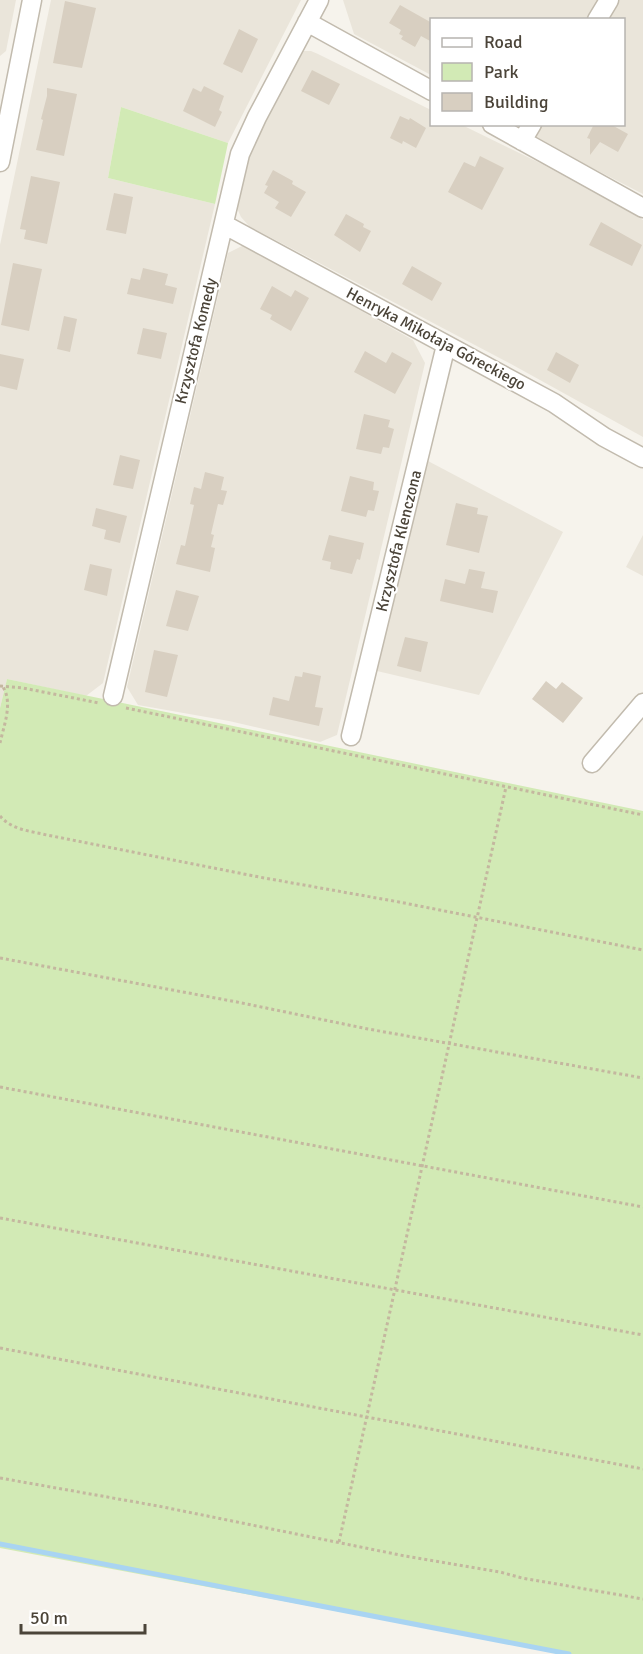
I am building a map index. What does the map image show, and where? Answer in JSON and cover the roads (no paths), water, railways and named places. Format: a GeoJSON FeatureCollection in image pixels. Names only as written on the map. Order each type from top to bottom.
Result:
{"type":"FeatureCollection","features":[{"type":"Feature","properties":{"kind":"street"},"geometry":{"type":"LineString","coordinates":[[0,162],[8,76],[32,0]]}},
{"type":"Feature","properties":{"kind":"street","name":"Krzysztofa Komedy"},"geometry":{"type":"LineString","coordinates":[[114,703],[197,334],[225,225],[234,176],[248,135],[319,0]]}},
{"type":"Feature","properties":{"kind":"street"},"geometry":{"type":"LineString","coordinates":[[598,18],[609,0]]}},
{"type":"Feature","properties":{"kind":"street"},"geometry":{"type":"LineString","coordinates":[[307,22],[430,90]]}},
{"type":"Feature","properties":{"kind":"street"},"geometry":{"type":"LineString","coordinates":[[496,126],[643,208]]}},
{"type":"Feature","properties":{"kind":"street"},"geometry":{"type":"LineString","coordinates":[[522,141],[531,126]]}},
{"type":"Feature","properties":{"kind":"street","name":"Henryka Mikołaja Góreckiego"},"geometry":{"type":"LineString","coordinates":[[225,225],[554,403],[604,437],[643,459]]}},
{"type":"Feature","properties":{"kind":"street","name":"Krzysztofa Klenczona"},"geometry":{"type":"LineString","coordinates":[[351,736],[446,345]]}},
{"type":"Feature","properties":{"kind":"street"},"geometry":{"type":"LineString","coordinates":[[592,763],[643,703]]}},
{"type":"Feature","properties":{"kind":"waterway"},"geometry":{"type":"LineString","coordinates":[[0,1544],[569,1654]]}}]}
